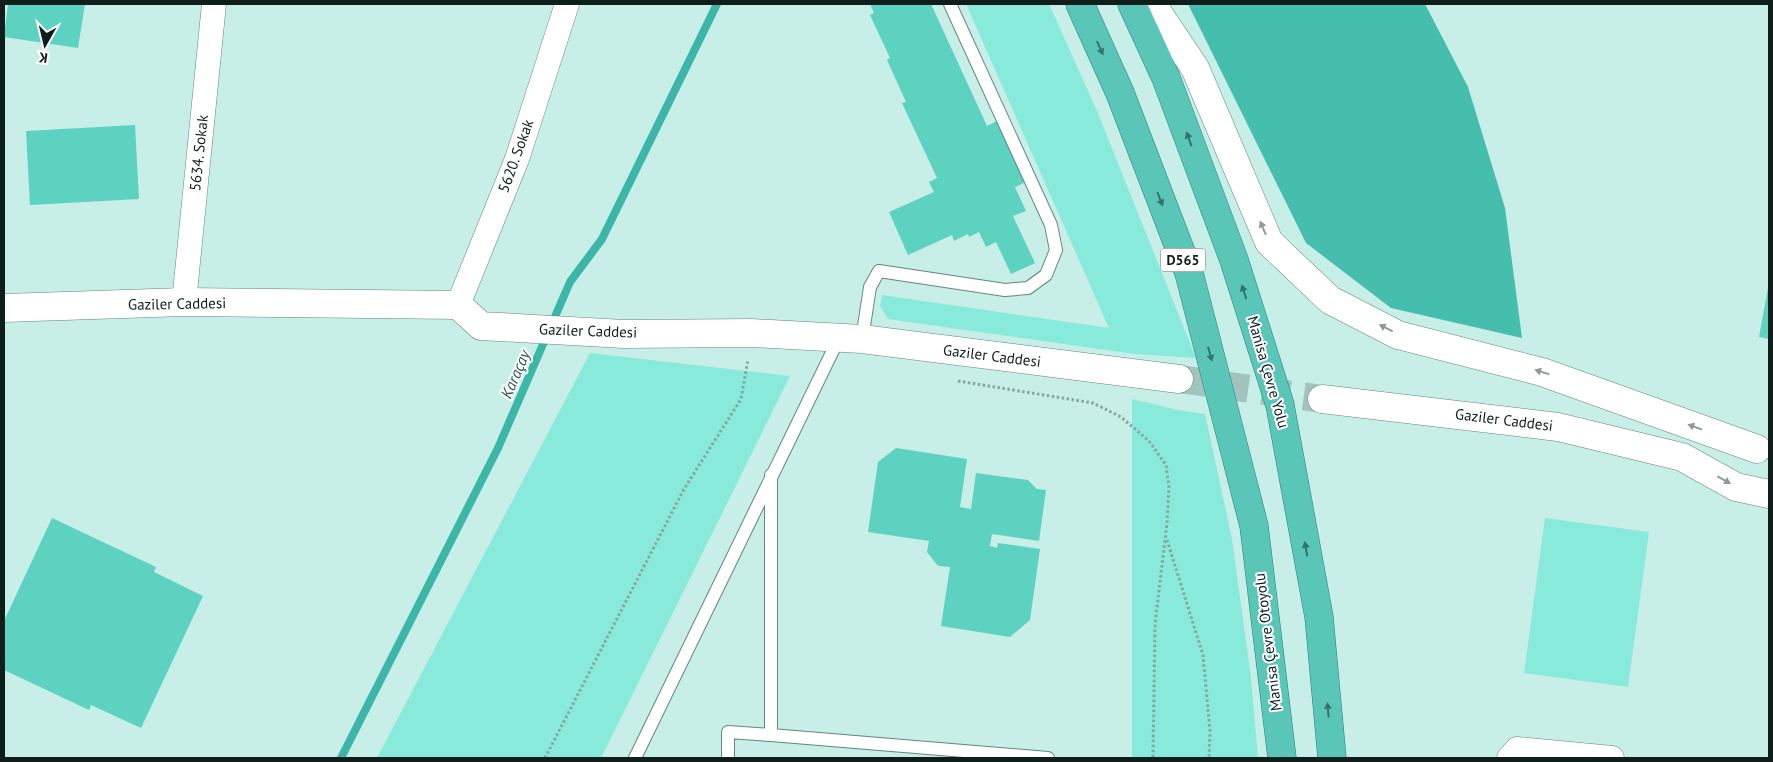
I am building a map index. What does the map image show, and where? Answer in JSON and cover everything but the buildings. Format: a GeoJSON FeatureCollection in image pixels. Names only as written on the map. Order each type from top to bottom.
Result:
{"type":"FeatureCollection","features":[{"type":"Feature","properties":{"kind":"highway","name":"Manisa Çevre Otoyolu"},"geometry":{"type":"LineString","coordinates":[[1080,4],[1120,93],[1189,273],[1254,526],[1282,758]]}},
{"type":"Feature","properties":{"kind":"highway","name":"Manisa Çevre Yolu"},"geometry":{"type":"LineString","coordinates":[[1132,4],[1166,78],[1221,223],[1280,405],[1319,617],[1332,758]]}},
{"type":"Feature","properties":{"kind":"street","name":"5634. Sokak"},"geometry":{"type":"LineString","coordinates":[[184,302],[214,4]]}},
{"type":"Feature","properties":{"kind":"street","name":"5620. Sokak"},"geometry":{"type":"LineString","coordinates":[[458,305],[517,158],[567,4]]}},
{"type":"Feature","properties":{"kind":"street"},"geometry":{"type":"LineString","coordinates":[[1152,4],[1195,68],[1269,242],[1330,300],[1398,334],[1542,372],[1763,450]]}},
{"type":"Feature","properties":{"kind":"street","name":"Gaziler Caddesi"},"geometry":{"type":"LineString","coordinates":[[4,308],[184,302],[458,305],[481,326],[624,334],[752,333],[850,338],[1179,379]]}},
{"type":"Feature","properties":{"kind":"street","name":"Gaziler Caddesi"},"geometry":{"type":"LineString","coordinates":[[1322,399],[1558,427],[1682,457],[1736,487],[1769,494]]}},
{"type":"Feature","properties":{"kind":"street","name":"Gaziler Caddesi"},"geometry":{"type":"LineString","coordinates":[[1682,457],[1763,450]]}},
{"type":"Feature","properties":{"kind":"street"},"geometry":{"type":"LineString","coordinates":[[1509,758],[1516,748],[1612,758]]}},
{"type":"Feature","properties":{"kind":"lane"},"geometry":{"type":"LineString","coordinates":[[634,758],[771,475],[850,338],[870,287],[879,271],[1005,290],[1028,288],[1046,275],[1056,250],[1052,225],[950,4]]}},
{"type":"Feature","properties":{"kind":"lane"},"geometry":{"type":"LineString","coordinates":[[771,475],[771,735]]}},
{"type":"Feature","properties":{"kind":"lane"},"geometry":{"type":"LineString","coordinates":[[728,758],[728,732],[771,735],[880,752],[1048,758]]}},
{"type":"Feature","properties":{"kind":"path"},"geometry":{"type":"LineString","coordinates":[[544,758],[684,489],[741,399],[752,333]]}},
{"type":"Feature","properties":{"kind":"path"},"geometry":{"type":"LineString","coordinates":[[957,380],[1093,403],[1121,417],[1149,441],[1166,465],[1169,486],[1166,536],[1156,624],[1153,758]]}},
{"type":"Feature","properties":{"kind":"path"},"geometry":{"type":"LineString","coordinates":[[1166,536],[1203,655],[1210,731],[1209,758]]}},
{"type":"Feature","properties":{"kind":"green space"},"geometry":{"type":"Polygon","coordinates":[[[966,4],[1049,4],[1097,111],[1196,358],[1135,354],[888,319],[880,306],[882,295],[1109,328],[966,4]]]}},
{"type":"Feature","properties":{"kind":"green space"},"geometry":{"type":"Polygon","coordinates":[[[1188,4],[1425,4],[1468,87],[1505,208],[1522,338],[1391,308],[1306,243],[1188,4]]]}},
{"type":"Feature","properties":{"kind":"green space"},"geometry":{"type":"Polygon","coordinates":[[[590,353],[790,376],[601,758],[377,758],[590,353]]]}},
{"type":"Feature","properties":{"kind":"green space"},"geometry":{"type":"Polygon","coordinates":[[[1132,399],[1178,410],[1205,414],[1232,539],[1251,678],[1258,758],[1132,758],[1132,399]]]}},
{"type":"Feature","properties":{"kind":"green space"},"geometry":{"type":"Polygon","coordinates":[[[1545,518],[1649,532],[1628,687],[1524,673],[1545,518]]]}},
{"type":"Feature","properties":{"kind":"waterway","name":"Karaçay"},"geometry":{"type":"LineString","coordinates":[[341,758],[498,448],[570,282],[602,239],[717,4]]}},
{"type":"Feature","properties":{"kind":"tunnel"},"geometry":{"type":"LineString","coordinates":[[1179,379],[1322,399]]}}]}
